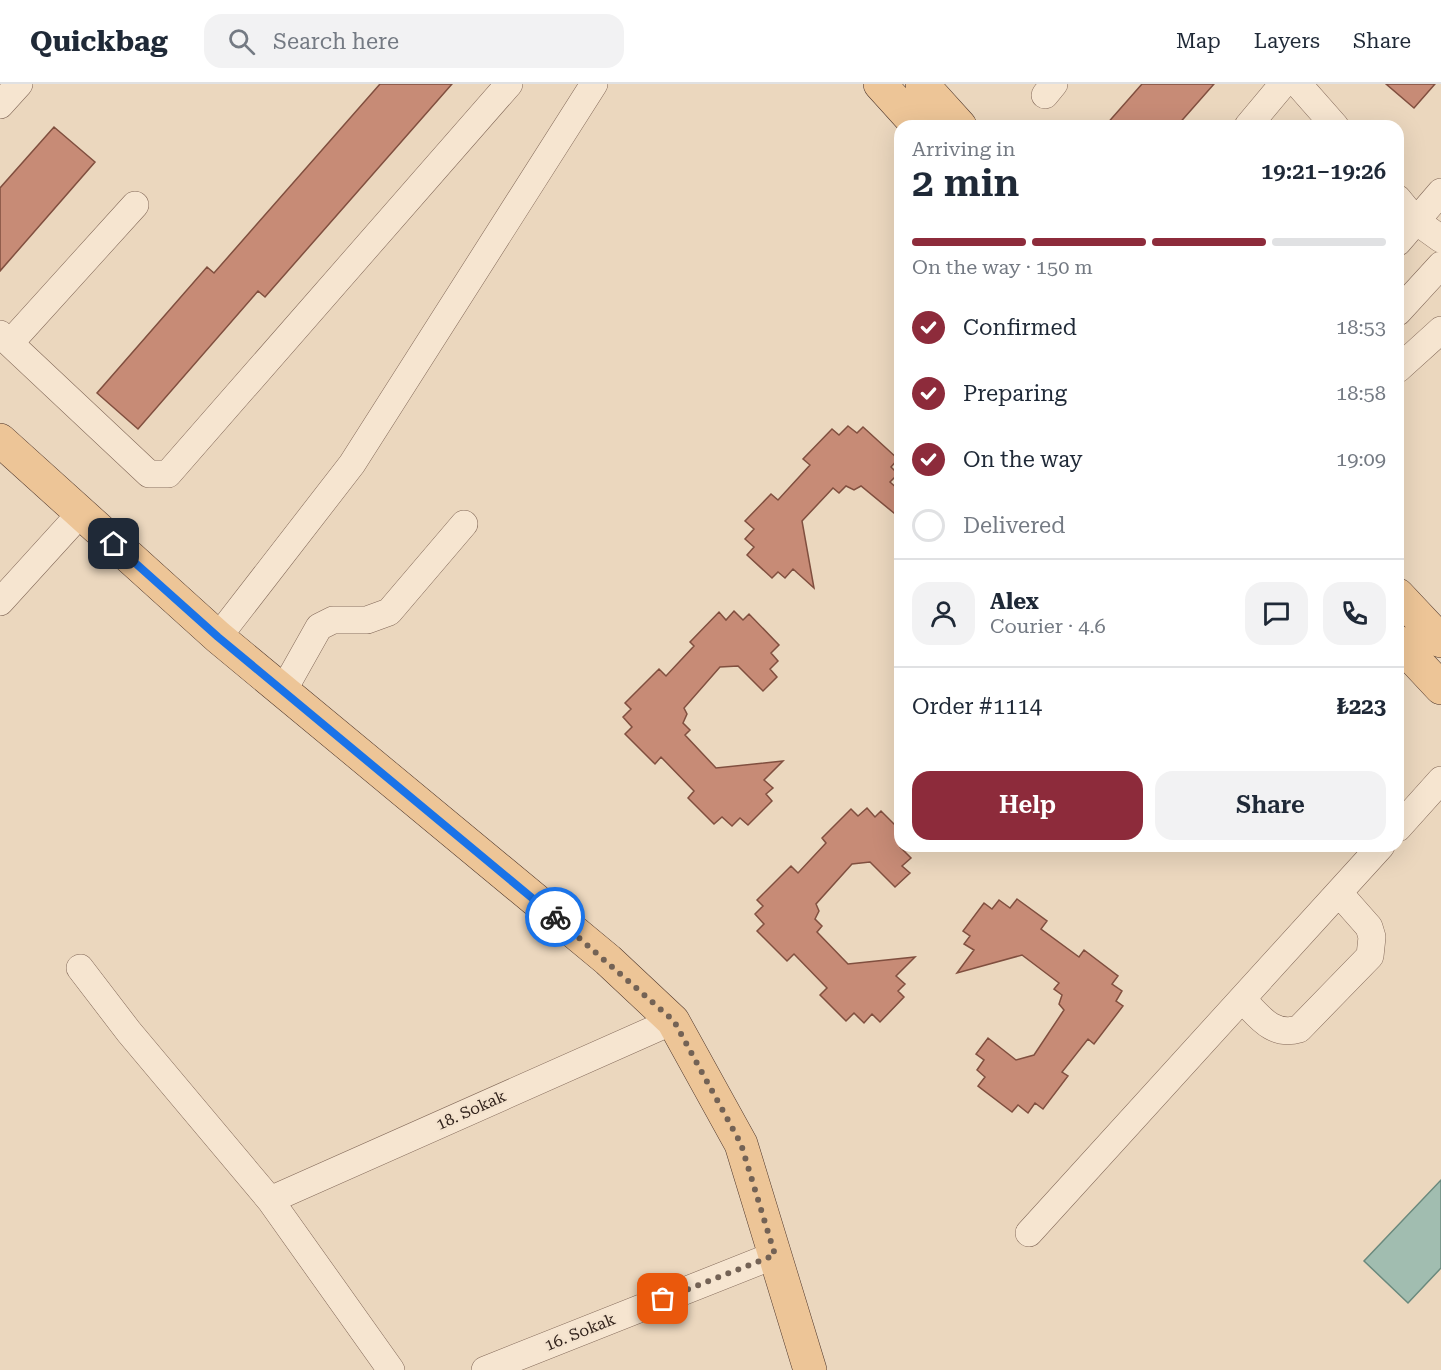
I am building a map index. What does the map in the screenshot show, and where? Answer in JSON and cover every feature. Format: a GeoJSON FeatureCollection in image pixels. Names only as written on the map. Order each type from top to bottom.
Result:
{"type":"FeatureCollection","features":[{"type":"Feature","properties":{"kind":"main road"},"geometry":{"type":"LineString","coordinates":[[880,84],[913,120]]}},
{"type":"Feature","properties":{"kind":"main road"},"geometry":{"type":"LineString","coordinates":[[922,84],[955,120]]}},
{"type":"Feature","properties":{"kind":"main road"},"geometry":{"type":"LineString","coordinates":[[0,440],[218,637],[608,960],[674,1021],[741,1144],[810,1370]]}},
{"type":"Feature","properties":{"kind":"main road"},"geometry":{"type":"LineString","coordinates":[[1404,601],[1441,641]]}},
{"type":"Feature","properties":{"kind":"main road"},"geometry":{"type":"LineString","coordinates":[[1404,648],[1441,688]]}},
{"type":"Feature","properties":{"kind":"street"},"geometry":{"type":"LineString","coordinates":[[0,105],[19,84]]}},
{"type":"Feature","properties":{"kind":"street"},"geometry":{"type":"LineString","coordinates":[[135,205],[5,338],[149,474],[168,474],[508,84]]}},
{"type":"Feature","properties":{"kind":"street"},"geometry":{"type":"LineString","coordinates":[[218,637],[352,464],[594,84]]}},
{"type":"Feature","properties":{"kind":"street"},"geometry":{"type":"LineString","coordinates":[[1253,120],[1283,84]]}},
{"type":"Feature","properties":{"kind":"street"},"geometry":{"type":"LineString","coordinates":[[1298,84],[1330,120]]}},
{"type":"Feature","properties":{"kind":"street"},"geometry":{"type":"LineString","coordinates":[[1404,235],[1441,192]]}},
{"type":"Feature","properties":{"kind":"street"},"geometry":{"type":"LineString","coordinates":[[1404,206],[1416,221],[1441,239]]}},
{"type":"Feature","properties":{"kind":"street"},"geometry":{"type":"LineString","coordinates":[[1404,305],[1441,265]]}},
{"type":"Feature","properties":{"kind":"street"},"geometry":{"type":"LineString","coordinates":[[1441,272],[1441,285]]}},
{"type":"Feature","properties":{"kind":"street"},"geometry":{"type":"LineString","coordinates":[[1404,364],[1441,330]]}},
{"type":"Feature","properties":{"kind":"street"},"geometry":{"type":"LineString","coordinates":[[0,602],[80,514]]}},
{"type":"Feature","properties":{"kind":"street"},"geometry":{"type":"LineString","coordinates":[[284,691],[319,627],[333,620],[367,620],[389,612],[464,524]]}},
{"type":"Feature","properties":{"kind":"street"},"geometry":{"type":"LineString","coordinates":[[1404,821],[1441,780]]}},
{"type":"Feature","properties":{"kind":"street"},"geometry":{"type":"LineString","coordinates":[[1029,1233],[1377,852]]}},
{"type":"Feature","properties":{"kind":"street"},"geometry":{"type":"LineString","coordinates":[[1242,999],[1271,1028],[1287,1033],[1299,1029],[1370,956],[1372,937],[1369,927],[1339,893]]}},
{"type":"Feature","properties":{"kind":"street"},"geometry":{"type":"LineString","coordinates":[[80,968],[129,1032],[270,1200],[391,1370]]}},
{"type":"Feature","properties":{"kind":"street","name":"18. Sokak"},"geometry":{"type":"LineString","coordinates":[[270,1200],[674,1021]]}},
{"type":"Feature","properties":{"kind":"street","name":"16. Sokak"},"geometry":{"type":"LineString","coordinates":[[485,1370],[775,1255]]}},
{"type":"Feature","properties":{"kind":"shaded area"},"geometry":{"type":"Polygon","coordinates":[[[1441,1180],[1441,1268],[1408,1303],[1364,1261],[1441,1180]]]}},
{"type":"Feature","properties":{"kind":"building"},"geometry":{"type":"Polygon","coordinates":[[[380,84],[452,84],[265,297],[258,291],[138,429],[97,393],[207,267],[214,273],[380,84]]]}},
{"type":"Feature","properties":{"kind":"building"},"geometry":{"type":"Polygon","coordinates":[[[1142,84],[1214,84],[1182,120],[1110,120],[1142,84]]]}},
{"type":"Feature","properties":{"kind":"building"},"geometry":{"type":"Polygon","coordinates":[[[1386,84],[1435,84],[1414,108],[1386,84]]]}},
{"type":"Feature","properties":{"kind":"building"},"geometry":{"type":"Polygon","coordinates":[[[54,127],[95,162],[0,271],[0,188],[54,127]]]}},
{"type":"Feature","properties":{"kind":"building"},"geometry":{"type":"Polygon","coordinates":[[[848,426],[857,433],[863,427],[894,455],[894,464],[891,467],[894,470],[894,478],[890,482],[894,486],[894,513],[861,486],[854,490],[846,486],[839,493],[833,488],[802,521],[814,588],[793,569],[785,578],[778,572],[772,578],[747,555],[754,547],[745,539],[754,529],[745,521],[771,494],[778,500],[810,465],[803,459],[832,429],[839,435],[848,426]]]}},
{"type":"Feature","properties":{"kind":"building"},"geometry":{"type":"Polygon","coordinates":[[[734,611],[743,620],[749,614],[779,645],[771,653],[778,661],[770,669],[777,677],[763,691],[738,666],[720,667],[684,708],[687,714],[683,723],[690,730],[685,735],[716,768],[783,761],[764,780],[773,788],[766,794],[772,801],[748,825],[740,818],[732,826],[722,817],[714,824],[688,798],[694,791],[661,757],[655,764],[625,734],[632,727],[623,717],[631,709],[625,703],[659,669],[666,676],[694,646],[690,642],[719,612],[726,620],[734,611]]]}},
{"type":"Feature","properties":{"kind":"building"},"geometry":{"type":"Polygon","coordinates":[[[867,808],[875,817],[881,811],[894,824],[894,852],[905,852],[911,858],[902,866],[910,873],[895,887],[870,862],[852,864],[816,904],[819,911],[815,919],[822,926],[817,932],[848,964],[915,957],[896,976],[905,984],[898,991],[904,997],[880,1022],[872,1014],[864,1023],[854,1013],[846,1021],[820,995],[827,988],[794,954],[787,961],[757,931],[764,924],[755,914],[763,906],[757,900],[791,866],[798,873],[826,843],[822,838],[851,809],[858,816],[867,808]]]}},
{"type":"Feature","properties":{"kind":"building"},"geometry":{"type":"Polygon","coordinates":[[[1017,899],[1047,921],[1041,929],[1079,957],[1084,950],[1118,976],[1112,984],[1122,991],[1116,1001],[1123,1006],[1094,1044],[1088,1039],[1062,1072],[1068,1076],[1043,1109],[1035,1103],[1028,1113],[1018,1105],[1012,1112],[978,1086],[985,1077],[977,1070],[984,1060],[976,1054],[988,1038],[1016,1060],[1034,1055],[1064,1010],[1059,1004],[1062,995],[1054,989],[1059,983],[1022,955],[957,973],[974,950],[964,944],[970,936],[963,931],[984,903],[992,909],[999,900],[1010,908],[1017,899]]]}},
{"type":"Feature","properties":{"kind":"way so far"},"geometry":{"type":"LineString","coordinates":[[555,917],[608,960],[674,1021],[741,1144],[775,1255],[663,1299]]}},
{"type":"Feature","properties":{"kind":"route"},"geometry":{"type":"LineString","coordinates":[[114,544],[218,637],[555,917]]}}]}
